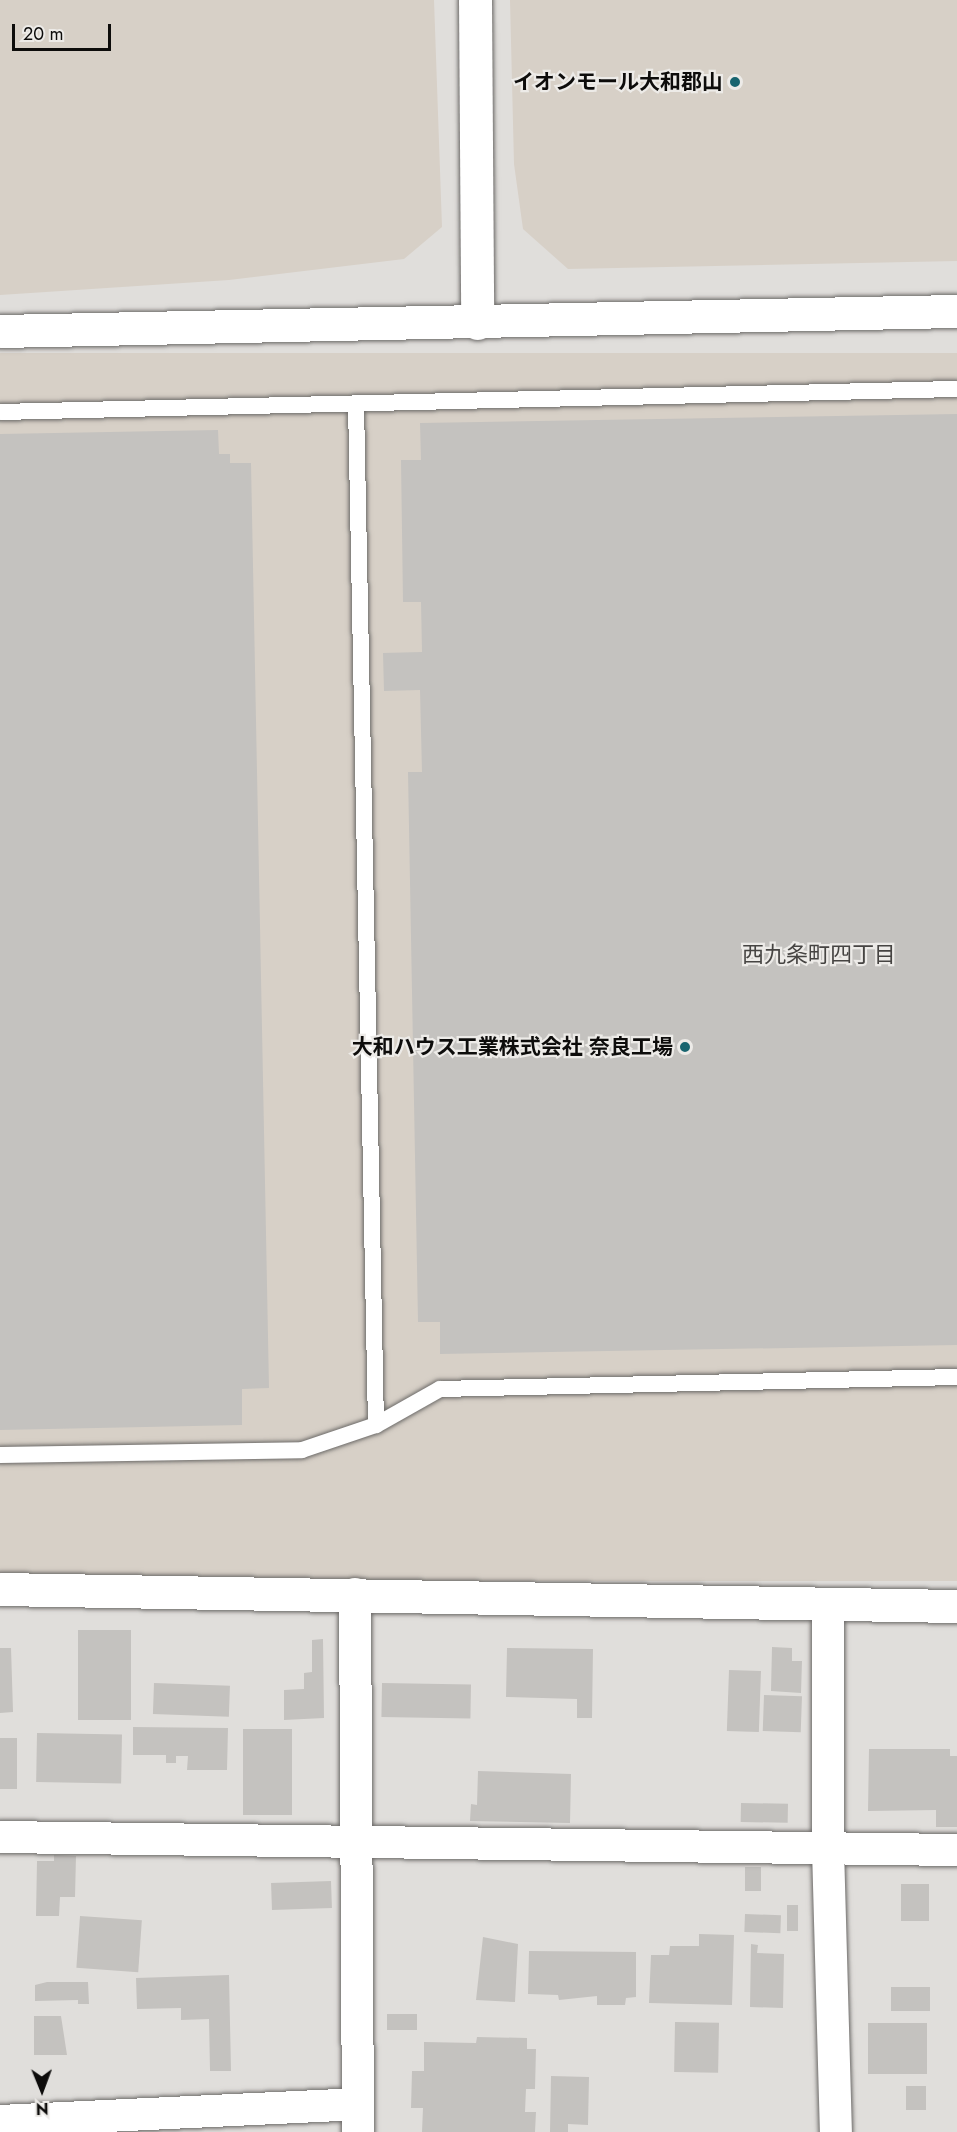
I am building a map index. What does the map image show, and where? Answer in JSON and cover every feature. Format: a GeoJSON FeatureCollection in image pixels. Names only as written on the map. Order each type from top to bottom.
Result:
{"type":"FeatureCollection","features":[{"type":"Feature","properties":{"kind":"street"},"geometry":{"type":"LineString","coordinates":[[475,0],[477,322]]}},
{"type":"Feature","properties":{"kind":"street"},"geometry":{"type":"LineString","coordinates":[[0,331],[957,311]]}},
{"type":"Feature","properties":{"kind":"street"},"geometry":{"type":"LineString","coordinates":[[0,1589],[957,1606]]}},
{"type":"Feature","properties":{"kind":"street"},"geometry":{"type":"LineString","coordinates":[[0,2121],[358,2118],[355,1594]]}},
{"type":"Feature","properties":{"kind":"street"},"geometry":{"type":"LineString","coordinates":[[828,1605],[828,1849],[836,2132]]}},
{"type":"Feature","properties":{"kind":"street"},"geometry":{"type":"LineString","coordinates":[[0,1837],[957,1850]]}},
{"type":"Feature","properties":{"kind":"lane"},"geometry":{"type":"LineString","coordinates":[[0,412],[957,389]]}},
{"type":"Feature","properties":{"kind":"lane"},"geometry":{"type":"LineString","coordinates":[[356,403],[376,1425]]}},
{"type":"Feature","properties":{"kind":"lane"},"geometry":{"type":"LineString","coordinates":[[0,1455],[302,1450],[376,1425],[440,1389],[957,1377]]}},
{"type":"Feature","properties":{"kind":"shaded area"},"geometry":{"type":"Polygon","coordinates":[[[0,0],[434,0],[442,227],[404,259],[229,280],[0,295],[0,0]]]}},
{"type":"Feature","properties":{"kind":"shaded area","name":"イオンモール大和郡山"},"geometry":{"type":"Polygon","coordinates":[[[510,0],[957,0],[957,261],[568,269],[523,229],[514,164],[510,0]]]}},
{"type":"Feature","properties":{"kind":"shaded area"},"geometry":{"type":"Polygon","coordinates":[[[0,353],[957,353],[957,1581],[0,1581],[0,353]]]}},
{"type":"Feature","properties":{"kind":"building","name":"大和ハウス工業株式会社 奈良工場"},"geometry":{"type":"Polygon","coordinates":[[[957,414],[957,1345],[440,1354],[440,1322],[418,1322],[408,772],[422,772],[420,690],[384,691],[383,653],[422,652],[421,602],[403,602],[401,460],[421,460],[420,423],[957,414]]]}},
{"type":"Feature","properties":{"kind":"building"},"geometry":{"type":"Polygon","coordinates":[[[218,430],[219,454],[230,454],[230,463],[251,463],[269,1388],[242,1389],[242,1425],[0,1430],[0,434],[218,430]]]}},
{"type":"Feature","properties":{"kind":"building"},"geometry":{"type":"Polygon","coordinates":[[[78,1630],[131,1630],[131,1720],[78,1720],[78,1630]]]}},
{"type":"Feature","properties":{"kind":"building"},"geometry":{"type":"Polygon","coordinates":[[[323,1639],[324,1718],[284,1720],[284,1690],[304,1689],[304,1673],[312,1672],[312,1640],[323,1639]]]}},
{"type":"Feature","properties":{"kind":"building"},"geometry":{"type":"Polygon","coordinates":[[[772,1647],[792,1648],[792,1661],[802,1661],[801,1693],[771,1691],[772,1647]]]}},
{"type":"Feature","properties":{"kind":"building"},"geometry":{"type":"Polygon","coordinates":[[[0,1648],[11,1648],[13,1712],[0,1713],[0,1648]]]}},
{"type":"Feature","properties":{"kind":"building"},"geometry":{"type":"Polygon","coordinates":[[[507,1648],[593,1649],[592,1718],[577,1718],[577,1699],[506,1697],[507,1648]]]}},
{"type":"Feature","properties":{"kind":"building"},"geometry":{"type":"Polygon","coordinates":[[[729,1670],[761,1671],[759,1732],[727,1731],[729,1670]]]}},
{"type":"Feature","properties":{"kind":"building"},"geometry":{"type":"Polygon","coordinates":[[[154,1683],[230,1686],[229,1717],[153,1714],[154,1683]]]}},
{"type":"Feature","properties":{"kind":"building"},"geometry":{"type":"Polygon","coordinates":[[[382,1683],[471,1685],[470,1719],[381,1717],[382,1683]]]}},
{"type":"Feature","properties":{"kind":"building"},"geometry":{"type":"Polygon","coordinates":[[[764,1695],[802,1696],[801,1732],[763,1731],[764,1695]]]}},
{"type":"Feature","properties":{"kind":"building"},"geometry":{"type":"Polygon","coordinates":[[[133,1727],[228,1728],[227,1770],[187,1770],[188,1756],[176,1756],[176,1763],[166,1763],[166,1755],[133,1755],[133,1727]]]}},
{"type":"Feature","properties":{"kind":"building"},"geometry":{"type":"Polygon","coordinates":[[[243,1729],[292,1729],[292,1815],[243,1815],[243,1729]]]}},
{"type":"Feature","properties":{"kind":"building"},"geometry":{"type":"Polygon","coordinates":[[[37,1733],[122,1734],[121,1783],[36,1782],[37,1733]]]}},
{"type":"Feature","properties":{"kind":"building"},"geometry":{"type":"Polygon","coordinates":[[[0,1738],[17,1738],[17,1789],[0,1789],[0,1738]]]}},
{"type":"Feature","properties":{"kind":"building"},"geometry":{"type":"Polygon","coordinates":[[[869,1749],[950,1749],[950,1756],[957,1756],[957,1827],[936,1827],[936,1810],[868,1811],[869,1749]]]}},
{"type":"Feature","properties":{"kind":"building"},"geometry":{"type":"Polygon","coordinates":[[[478,1771],[571,1774],[570,1823],[470,1821],[471,1804],[477,1805],[478,1771]]]}},
{"type":"Feature","properties":{"kind":"building"},"geometry":{"type":"Polygon","coordinates":[[[741,1803],[788,1804],[788,1823],[741,1822],[741,1803]]]}},
{"type":"Feature","properties":{"kind":"building"},"geometry":{"type":"Polygon","coordinates":[[[54,1855],[76,1856],[75,1897],[60,1897],[59,1916],[36,1916],[37,1861],[54,1861],[54,1855]]]}},
{"type":"Feature","properties":{"kind":"building"},"geometry":{"type":"Polygon","coordinates":[[[745,1867],[761,1867],[761,1891],[745,1891],[745,1867]]]}},
{"type":"Feature","properties":{"kind":"building"},"geometry":{"type":"Polygon","coordinates":[[[331,1881],[332,1908],[272,1910],[271,1883],[331,1881]]]}},
{"type":"Feature","properties":{"kind":"building"},"geometry":{"type":"Polygon","coordinates":[[[901,1884],[929,1884],[929,1921],[901,1921],[901,1884]]]}},
{"type":"Feature","properties":{"kind":"building"},"geometry":{"type":"Polygon","coordinates":[[[787,1905],[798,1905],[798,1931],[787,1931],[787,1905]]]}},
{"type":"Feature","properties":{"kind":"building"},"geometry":{"type":"Polygon","coordinates":[[[745,1914],[781,1915],[780,1933],[744,1932],[745,1914]]]}},
{"type":"Feature","properties":{"kind":"building"},"geometry":{"type":"Polygon","coordinates":[[[80,1916],[142,1920],[138,1972],[76,1968],[80,1916]]]}},
{"type":"Feature","properties":{"kind":"building"},"geometry":{"type":"Polygon","coordinates":[[[699,1934],[734,1935],[732,2005],[649,2003],[651,1955],[669,1955],[670,1946],[699,1946],[699,1934]]]}},
{"type":"Feature","properties":{"kind":"building"},"geometry":{"type":"Polygon","coordinates":[[[483,1937],[518,1944],[515,2002],[476,2000],[483,1937]]]}},
{"type":"Feature","properties":{"kind":"building"},"geometry":{"type":"Polygon","coordinates":[[[751,1944],[758,1945],[757,1953],[784,1954],[783,2008],[750,2007],[751,1944]]]}},
{"type":"Feature","properties":{"kind":"building"},"geometry":{"type":"Polygon","coordinates":[[[529,1951],[636,1952],[636,1997],[626,1998],[625,2005],[597,2005],[597,1996],[559,2000],[558,1995],[528,1994],[529,1951]]]}},
{"type":"Feature","properties":{"kind":"building"},"geometry":{"type":"Polygon","coordinates":[[[229,1975],[231,2071],[210,2071],[209,2019],[181,2020],[181,2008],[137,2009],[136,1978],[229,1975]]]}},
{"type":"Feature","properties":{"kind":"building"},"geometry":{"type":"Polygon","coordinates":[[[47,1982],[88,1982],[89,2004],[78,2004],[78,2000],[35,2001],[35,1985],[47,1982]]]}},
{"type":"Feature","properties":{"kind":"building"},"geometry":{"type":"Polygon","coordinates":[[[891,1987],[930,1987],[930,2011],[891,2011],[891,1987]]]}},
{"type":"Feature","properties":{"kind":"building"},"geometry":{"type":"Polygon","coordinates":[[[387,2014],[417,2014],[417,2030],[387,2030],[387,2014]]]}},
{"type":"Feature","properties":{"kind":"building"},"geometry":{"type":"Polygon","coordinates":[[[34,2016],[61,2016],[67,2055],[34,2055],[34,2016]]]}},
{"type":"Feature","properties":{"kind":"building"},"geometry":{"type":"Polygon","coordinates":[[[675,2022],[719,2023],[718,2073],[674,2072],[675,2022]]]}},
{"type":"Feature","properties":{"kind":"building"},"geometry":{"type":"Polygon","coordinates":[[[868,2023],[927,2023],[927,2074],[868,2074],[868,2023]]]}},
{"type":"Feature","properties":{"kind":"building"},"geometry":{"type":"Polygon","coordinates":[[[477,2037],[527,2038],[527,2049],[536,2049],[535,2089],[526,2089],[525,2112],[536,2112],[535,2132],[422,2132],[423,2108],[411,2108],[412,2071],[424,2071],[424,2042],[476,2043],[477,2037]]]}},
{"type":"Feature","properties":{"kind":"building"},"geometry":{"type":"Polygon","coordinates":[[[551,2076],[589,2077],[588,2125],[568,2124],[568,2132],[550,2132],[551,2076]]]}},
{"type":"Feature","properties":{"kind":"building"},"geometry":{"type":"Polygon","coordinates":[[[906,2086],[926,2086],[926,2110],[906,2110],[906,2086]]]}},
{"type":"Feature","properties":{"kind":"place","name":"イオンモール大和郡山"},"geometry":{"type":"Point","coordinates":[735,82]}},
{"type":"Feature","properties":{"kind":"place","name":"大和ハウス工業株式会社 奈良工場"},"geometry":{"type":"Point","coordinates":[685,1047]}},
{"type":"Feature","properties":{"kind":"district","name":"西九条町四丁目"},"geometry":{"type":"Point","coordinates":[819,955]}}]}
